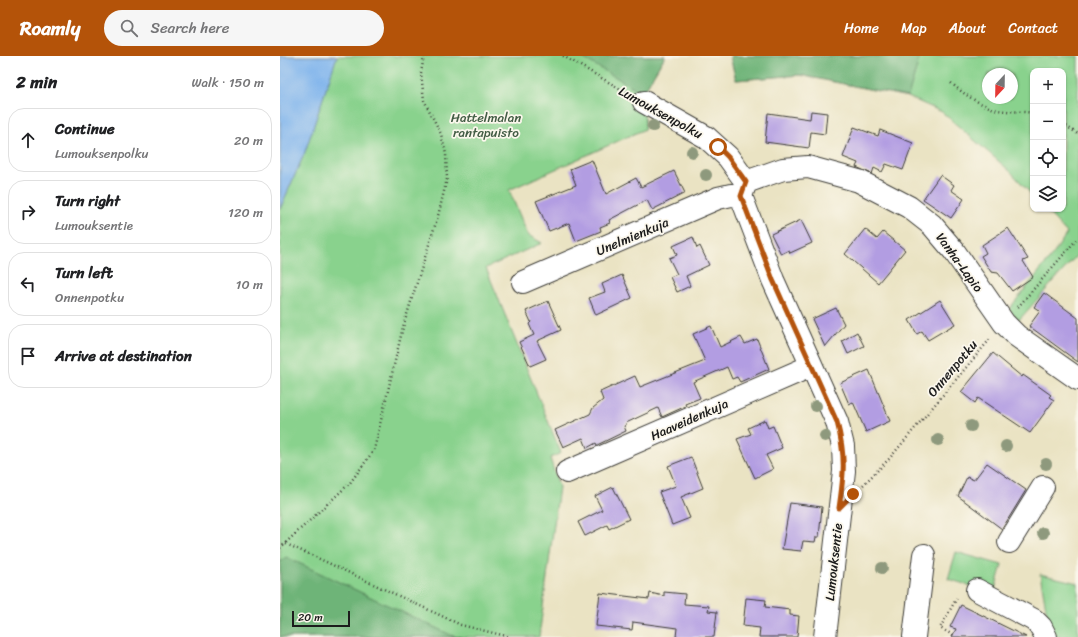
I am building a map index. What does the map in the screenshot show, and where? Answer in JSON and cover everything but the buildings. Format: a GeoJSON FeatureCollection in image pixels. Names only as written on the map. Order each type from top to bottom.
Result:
{"type":"FeatureCollection","features":[{"type":"Feature","properties":{"kind":"street","name":"Lumouksenpolku"},"geometry":{"type":"LineString","coordinates":[[644,102],[705,132],[728,157],[744,189]]}},
{"type":"Feature","properties":{"kind":"street","name":"Vanha-Lapio"},"geometry":{"type":"LineString","coordinates":[[744,189],[783,169],[808,167],[840,175],[877,189],[909,207],[932,225],[954,251],[1004,323],[1017,336],[1078,379]]}},
{"type":"Feature","properties":{"kind":"street","name":"Unelmienkuja"},"geometry":{"type":"LineString","coordinates":[[523,282],[718,198],[731,195],[744,189]]}},
{"type":"Feature","properties":{"kind":"street","name":"Lumouksentie"},"geometry":{"type":"LineString","coordinates":[[744,189],[773,280],[837,422],[843,446],[844,471],[825,637]]}},
{"type":"Feature","properties":{"kind":"street","name":"Haaveidenkuja"},"geometry":{"type":"LineString","coordinates":[[567,472],[811,366]]}},
{"type":"Feature","properties":{"kind":"street"},"geometry":{"type":"LineString","coordinates":[[1009,542],[1043,486]]}},
{"type":"Feature","properties":{"kind":"street"},"geometry":{"type":"LineString","coordinates":[[914,637],[924,555]]}},
{"type":"Feature","properties":{"kind":"street"},"geometry":{"type":"LineString","coordinates":[[977,590],[1034,620],[1041,627],[1046,637]]}},
{"type":"Feature","properties":{"kind":"path"},"geometry":{"type":"LineString","coordinates":[[280,548],[350,483],[374,450],[403,327],[438,216],[447,179],[446,154],[441,134],[424,100],[421,73],[424,56]]}},
{"type":"Feature","properties":{"kind":"path","name":"Lumouksenpolku"},"geometry":{"type":"LineString","coordinates":[[563,56],[644,102]]}},
{"type":"Feature","properties":{"kind":"path"},"geometry":{"type":"LineString","coordinates":[[951,83],[966,95],[984,105],[999,110],[1030,113]]}},
{"type":"Feature","properties":{"kind":"path"},"geometry":{"type":"LineString","coordinates":[[1066,126],[1078,134]]}},
{"type":"Feature","properties":{"kind":"path","name":"Onnenpotku"},"geometry":{"type":"LineString","coordinates":[[839,508],[889,459],[1078,238]]}},
{"type":"Feature","properties":{"kind":"path"},"geometry":{"type":"LineString","coordinates":[[286,544],[461,625],[510,637]]}},
{"type":"Feature","properties":{"kind":"path"},"geometry":{"type":"LineString","coordinates":[[953,635],[940,628],[964,585],[977,590]]}},
{"type":"Feature","properties":{"kind":"green space","name":"Hattelmalan rantapuisto"},"geometry":{"type":"Polygon","coordinates":[[[337,56],[665,56],[643,93],[645,129],[509,190],[528,235],[542,243],[486,268],[561,453],[550,458],[559,487],[539,637],[280,637],[280,209],[305,152],[337,56]]]}},
{"type":"Feature","properties":{"kind":"green space"},"geometry":{"type":"Polygon","coordinates":[[[579,56],[665,56],[643,93],[579,56]]]}},
{"type":"Feature","properties":{"kind":"green space"},"geometry":{"type":"Polygon","coordinates":[[[730,56],[1078,56],[1078,254],[1018,321],[1009,309],[1054,253],[1067,233],[1048,212],[1066,212],[1066,68],[1030,68],[1030,193],[1011,172],[942,112],[908,97],[800,75],[736,80],[730,56]]]}},
{"type":"Feature","properties":{"kind":"green space"},"geometry":{"type":"Polygon","coordinates":[[[730,56],[920,56],[908,97],[800,75],[736,80],[730,56]]]}},
{"type":"Feature","properties":{"kind":"green space"},"geometry":{"type":"Polygon","coordinates":[[[956,552],[1002,565],[994,593],[948,579],[956,552]]]}},
{"type":"Feature","properties":{"kind":"green space"},"geometry":{"type":"Polygon","coordinates":[[[286,557],[453,636],[461,637],[280,637],[280,562],[286,557]]]}},
{"type":"Feature","properties":{"kind":"green space"},"geometry":{"type":"Polygon","coordinates":[[[1040,574],[1078,583],[1078,637],[1051,637],[1040,574]]]}},
{"type":"Feature","properties":{"kind":"water"},"geometry":{"type":"Polygon","coordinates":[[[280,56],[337,56],[305,152],[280,209],[280,56]]]}},
{"type":"Feature","properties":{"kind":"route"},"geometry":{"type":"LineString","coordinates":[[718,147],[728,157],[746,182],[741,196],[773,280],[837,422],[843,446],[844,471],[839,508],[853,494]]}}]}
